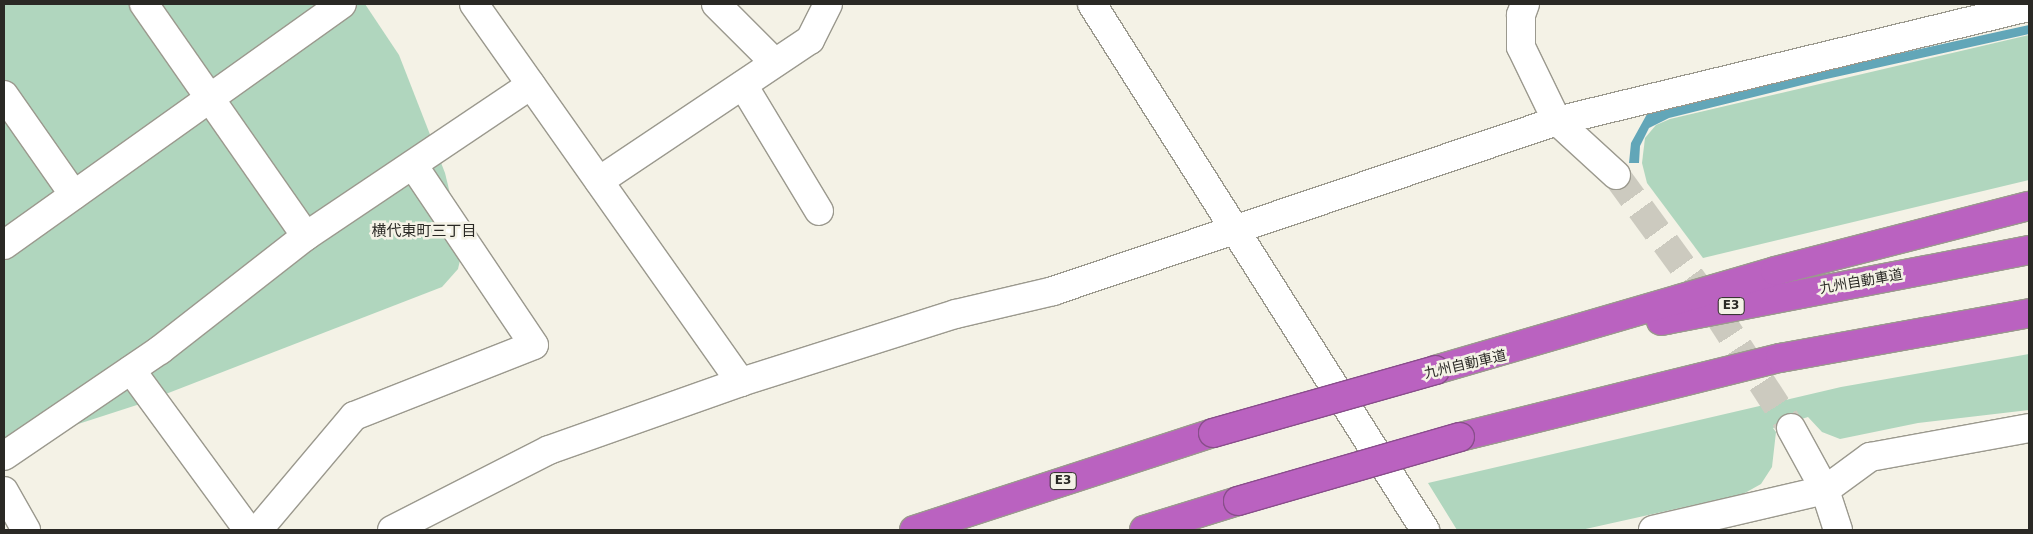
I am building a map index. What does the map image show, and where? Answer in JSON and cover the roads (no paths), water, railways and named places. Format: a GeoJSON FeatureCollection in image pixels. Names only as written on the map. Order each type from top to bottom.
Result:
{"type":"FeatureCollection","features":[{"type":"Feature","properties":{"kind":"highway"},"geometry":{"type":"LineString","coordinates":[[1435,370],[1775,270],[2029,206]]}},
{"type":"Feature","properties":{"kind":"highway","name":"九州自動車道"},"geometry":{"type":"LineString","coordinates":[[914,530],[1213,433],[1435,370],[1771,297],[2029,250]]}},
{"type":"Feature","properties":{"kind":"highway"},"geometry":{"type":"LineString","coordinates":[[1144,530],[1460,437],[1780,358],[2029,313]]}},
{"type":"Feature","properties":{"kind":"street"},"geometry":{"type":"LineString","coordinates":[[144,4],[306,236]]}},
{"type":"Feature","properties":{"kind":"street"},"geometry":{"type":"LineString","coordinates":[[4,245],[342,4]]}},
{"type":"Feature","properties":{"kind":"street"},"geometry":{"type":"LineString","coordinates":[[474,4],[741,382]]}},
{"type":"Feature","properties":{"kind":"street"},"geometry":{"type":"LineString","coordinates":[[716,4],[775,63]]}},
{"type":"Feature","properties":{"kind":"street"},"geometry":{"type":"LineString","coordinates":[[599,181],[810,40],[828,4]]}},
{"type":"Feature","properties":{"kind":"street"},"geometry":{"type":"LineString","coordinates":[[1092,4],[1425,530]]}},
{"type":"Feature","properties":{"kind":"street"},"geometry":{"type":"LineString","coordinates":[[1525,4],[1521,15],[1521,47],[1557,121],[1616,175]]}},
{"type":"Feature","properties":{"kind":"street"},"geometry":{"type":"LineString","coordinates":[[392,530],[422,523],[549,450],[741,382],[956,314],[1053,291],[1557,121],[2029,7]]}},
{"type":"Feature","properties":{"kind":"street"},"geometry":{"type":"LineString","coordinates":[[4,456],[131,370],[306,236],[531,85]]}},
{"type":"Feature","properties":{"kind":"street"},"geometry":{"type":"LineString","coordinates":[[743,85],[819,212]]}},
{"type":"Feature","properties":{"kind":"street"},"geometry":{"type":"LineString","coordinates":[[4,95],[74,194]]}},
{"type":"Feature","properties":{"kind":"street"},"geometry":{"type":"LineString","coordinates":[[258,530],[354,416],[534,345],[412,164]]}},
{"type":"Feature","properties":{"kind":"street"},"geometry":{"type":"LineString","coordinates":[[131,370],[248,530]]}},
{"type":"Feature","properties":{"kind":"street"},"geometry":{"type":"LineString","coordinates":[[1791,428],[1825,490],[1838,530]]}},
{"type":"Feature","properties":{"kind":"street"},"geometry":{"type":"LineString","coordinates":[[1653,530],[1825,490],[1870,457],[2029,428]]}},
{"type":"Feature","properties":{"kind":"street"},"geometry":{"type":"LineString","coordinates":[[4,492],[26,530]]}},
{"type":"Feature","properties":{"kind":"water"},"geometry":{"type":"Polygon","coordinates":[[[2029,25],[2029,34],[1822,80],[1669,118],[1649,128],[1640,146],[1639,163],[1629,163],[1631,143],[1647,114],[1829,69],[2029,25]]]}},
{"type":"Feature","properties":{"kind":"tunnel"},"geometry":{"type":"LineString","coordinates":[[1616,175],[1716,312],[1791,428]]}},
{"type":"Feature","properties":{"kind":"district","name":"横代東町三丁目"},"geometry":{"type":"Point","coordinates":[424,232]}}]}
